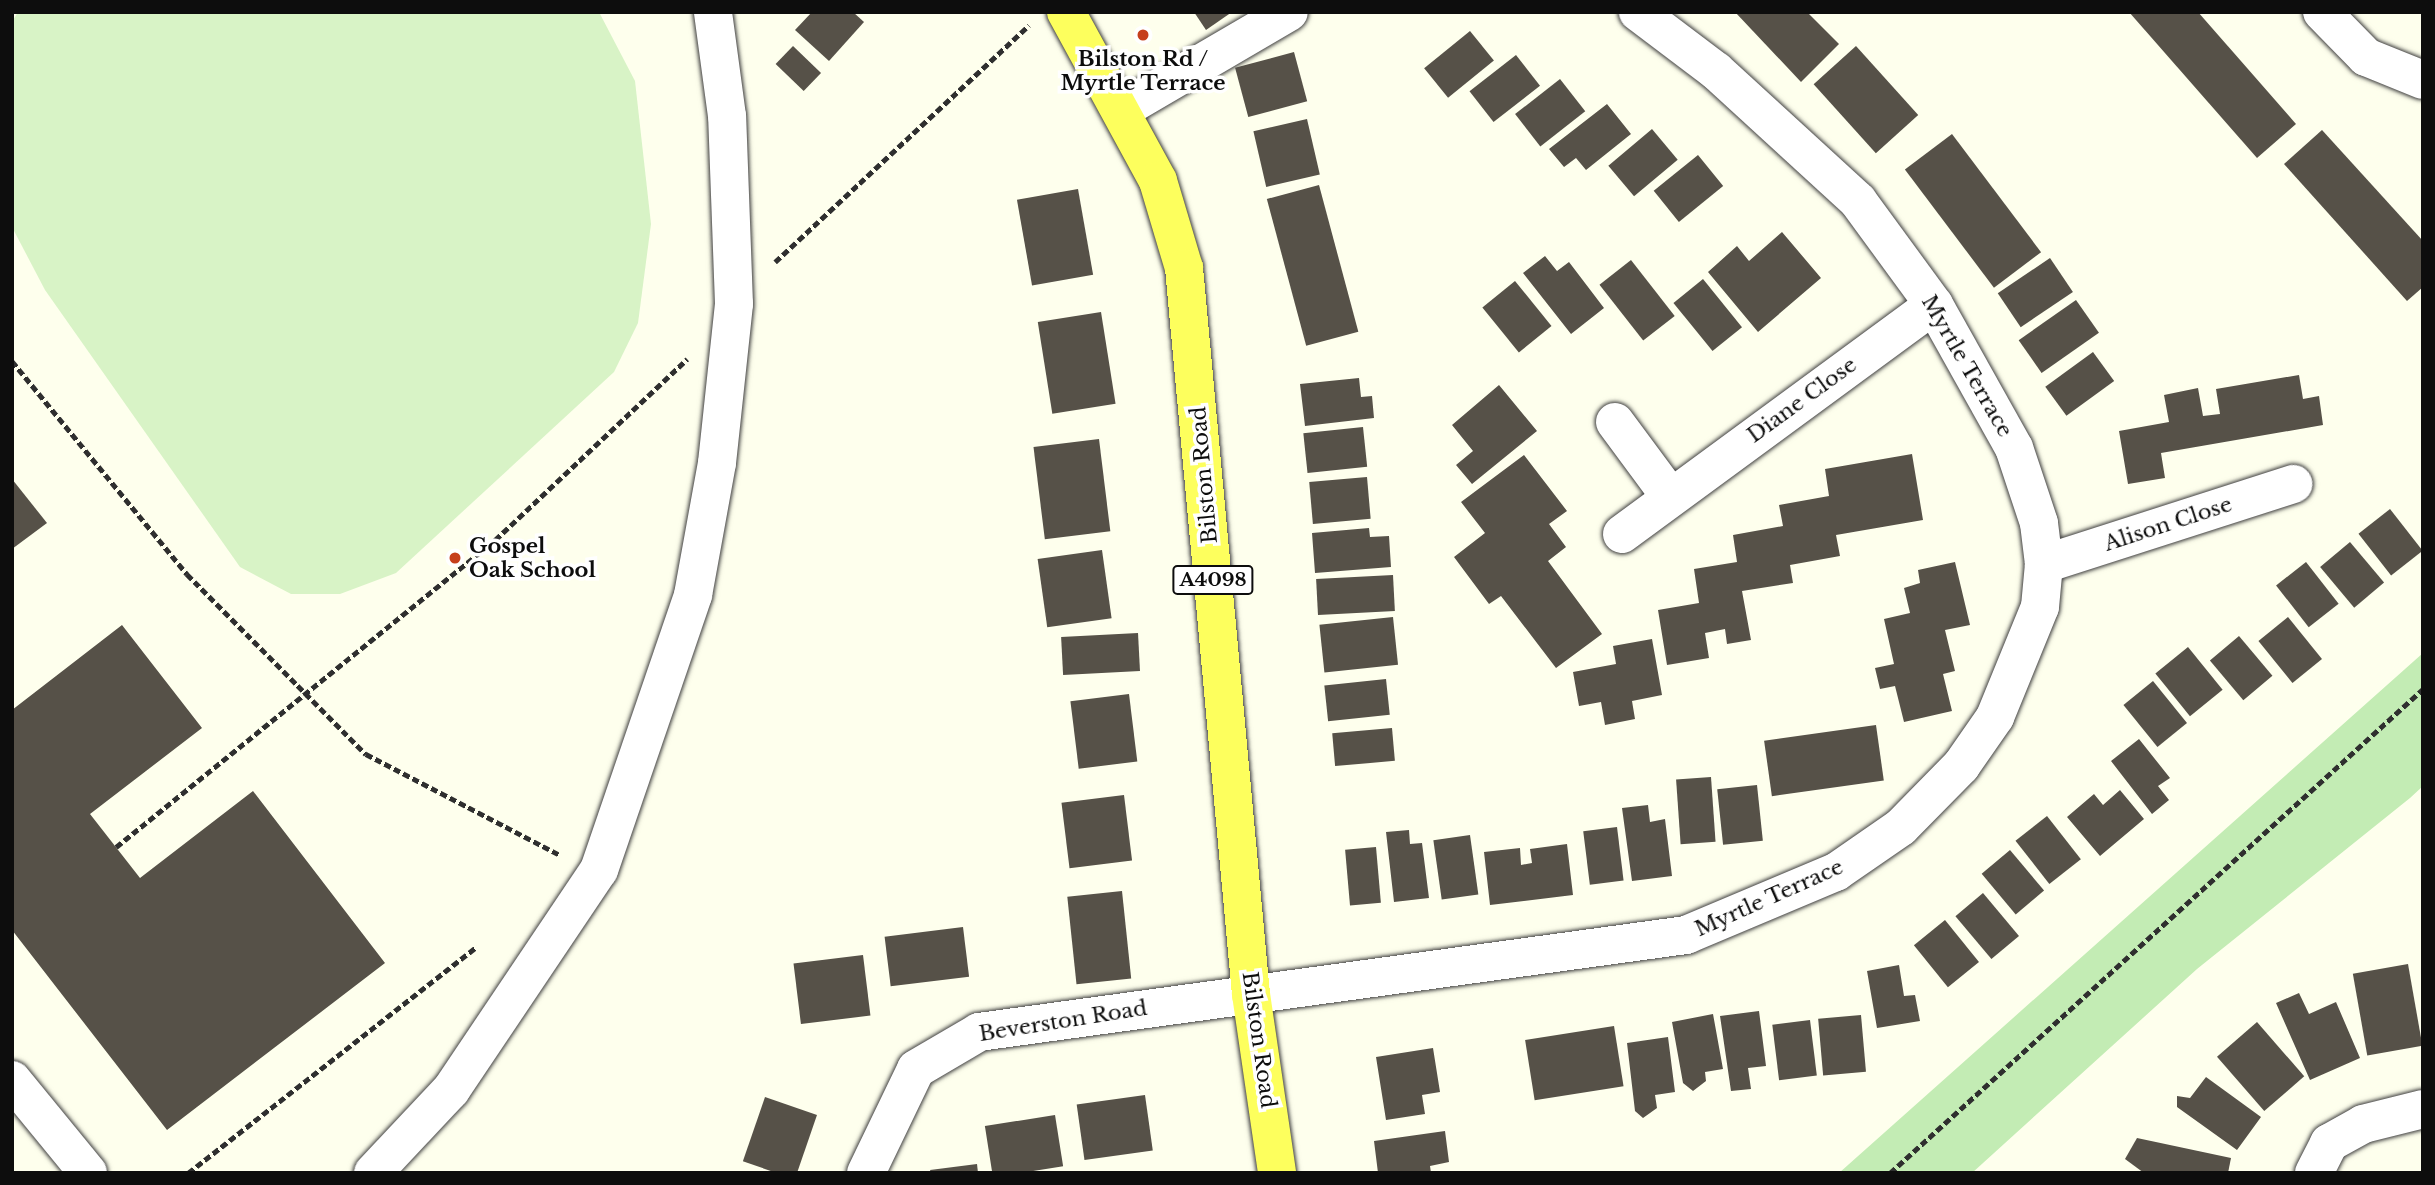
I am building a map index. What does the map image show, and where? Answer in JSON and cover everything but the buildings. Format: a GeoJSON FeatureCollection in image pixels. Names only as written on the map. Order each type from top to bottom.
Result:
{"type":"FeatureCollection","features":[{"type":"Feature","properties":{"kind":"main road","name":"Bilston Road"},"geometry":{"type":"LineString","coordinates":[[1050,17],[1122,109],[1158,181],[1184,268],[1251,994],[1278,1173]]}},
{"type":"Feature","properties":{"kind":"street"},"geometry":{"type":"LineString","coordinates":[[373,1173],[451,1090],[599,870],[693,595],[718,463],[734,304],[727,116],[713,12]]}},
{"type":"Feature","properties":{"kind":"street"},"geometry":{"type":"LineString","coordinates":[[1122,109],[1289,12]]}},
{"type":"Feature","properties":{"kind":"street","name":"Myrtle Terrace"},"geometry":{"type":"LineString","coordinates":[[1251,994],[1686,935],[1836,872],[1901,827],[1961,766],[1995,717],[2040,607],[2043,564],[2039,523],[2014,447],[1934,304],[1858,201],[1717,71],[1638,12]]}},
{"type":"Feature","properties":{"kind":"street"},"geometry":{"type":"LineString","coordinates":[[2322,12],[2366,57],[2423,80]]}},
{"type":"Feature","properties":{"kind":"street","name":"Diane Close"},"geometry":{"type":"LineString","coordinates":[[1622,534],[1669,495],[1934,304]]}},
{"type":"Feature","properties":{"kind":"street"},"geometry":{"type":"LineString","coordinates":[[1615,422],[1669,495]]}},
{"type":"Feature","properties":{"kind":"street","name":"Alison Close"},"geometry":{"type":"LineString","coordinates":[[2043,564],[2293,484]]}},
{"type":"Feature","properties":{"kind":"street","name":"Beverston Road"},"geometry":{"type":"LineString","coordinates":[[866,1173],[916,1069],[945,1047],[979,1032],[1251,994]]}},
{"type":"Feature","properties":{"kind":"street"},"geometry":{"type":"LineString","coordinates":[[12,1080],[88,1173]]}},
{"type":"Feature","properties":{"kind":"street"},"geometry":{"type":"LineString","coordinates":[[2314,1173],[2329,1143],[2363,1124],[2423,1109]]}},
{"type":"Feature","properties":{"kind":"path"},"geometry":{"type":"LineString","coordinates":[[116,847],[495,540],[679,368],[734,304],[1050,17]]}},
{"type":"Feature","properties":{"kind":"path"},"geometry":{"type":"LineString","coordinates":[[12,361],[187,574],[366,754],[522,839],[599,870]]}},
{"type":"Feature","properties":{"kind":"path"},"geometry":{"type":"LineString","coordinates":[[1890,1173],[2423,689]]}},
{"type":"Feature","properties":{"kind":"path"},"geometry":{"type":"LineString","coordinates":[[188,1173],[477,946]]}},
{"type":"Feature","properties":{"kind":"green space"},"geometry":{"type":"Polygon","coordinates":[[[18,12],[599,12],[635,81],[651,224],[638,323],[614,372],[396,573],[340,594],[291,594],[240,567],[45,290],[12,227],[12,22],[18,12]]]}},
{"type":"Feature","properties":{"kind":"green space"},"geometry":{"type":"Polygon","coordinates":[[[2423,653],[2423,786],[2410,798],[2197,969],[1972,1173],[1839,1173],[2423,653]]]}},
{"type":"Feature","properties":{"kind":"place","name":"Bilston Rd / Myrtle Terrace"},"geometry":{"type":"Point","coordinates":[1143,35]}},
{"type":"Feature","properties":{"kind":"place","name":"Gospel Oak School"},"geometry":{"type":"Point","coordinates":[455,558]}}]}
